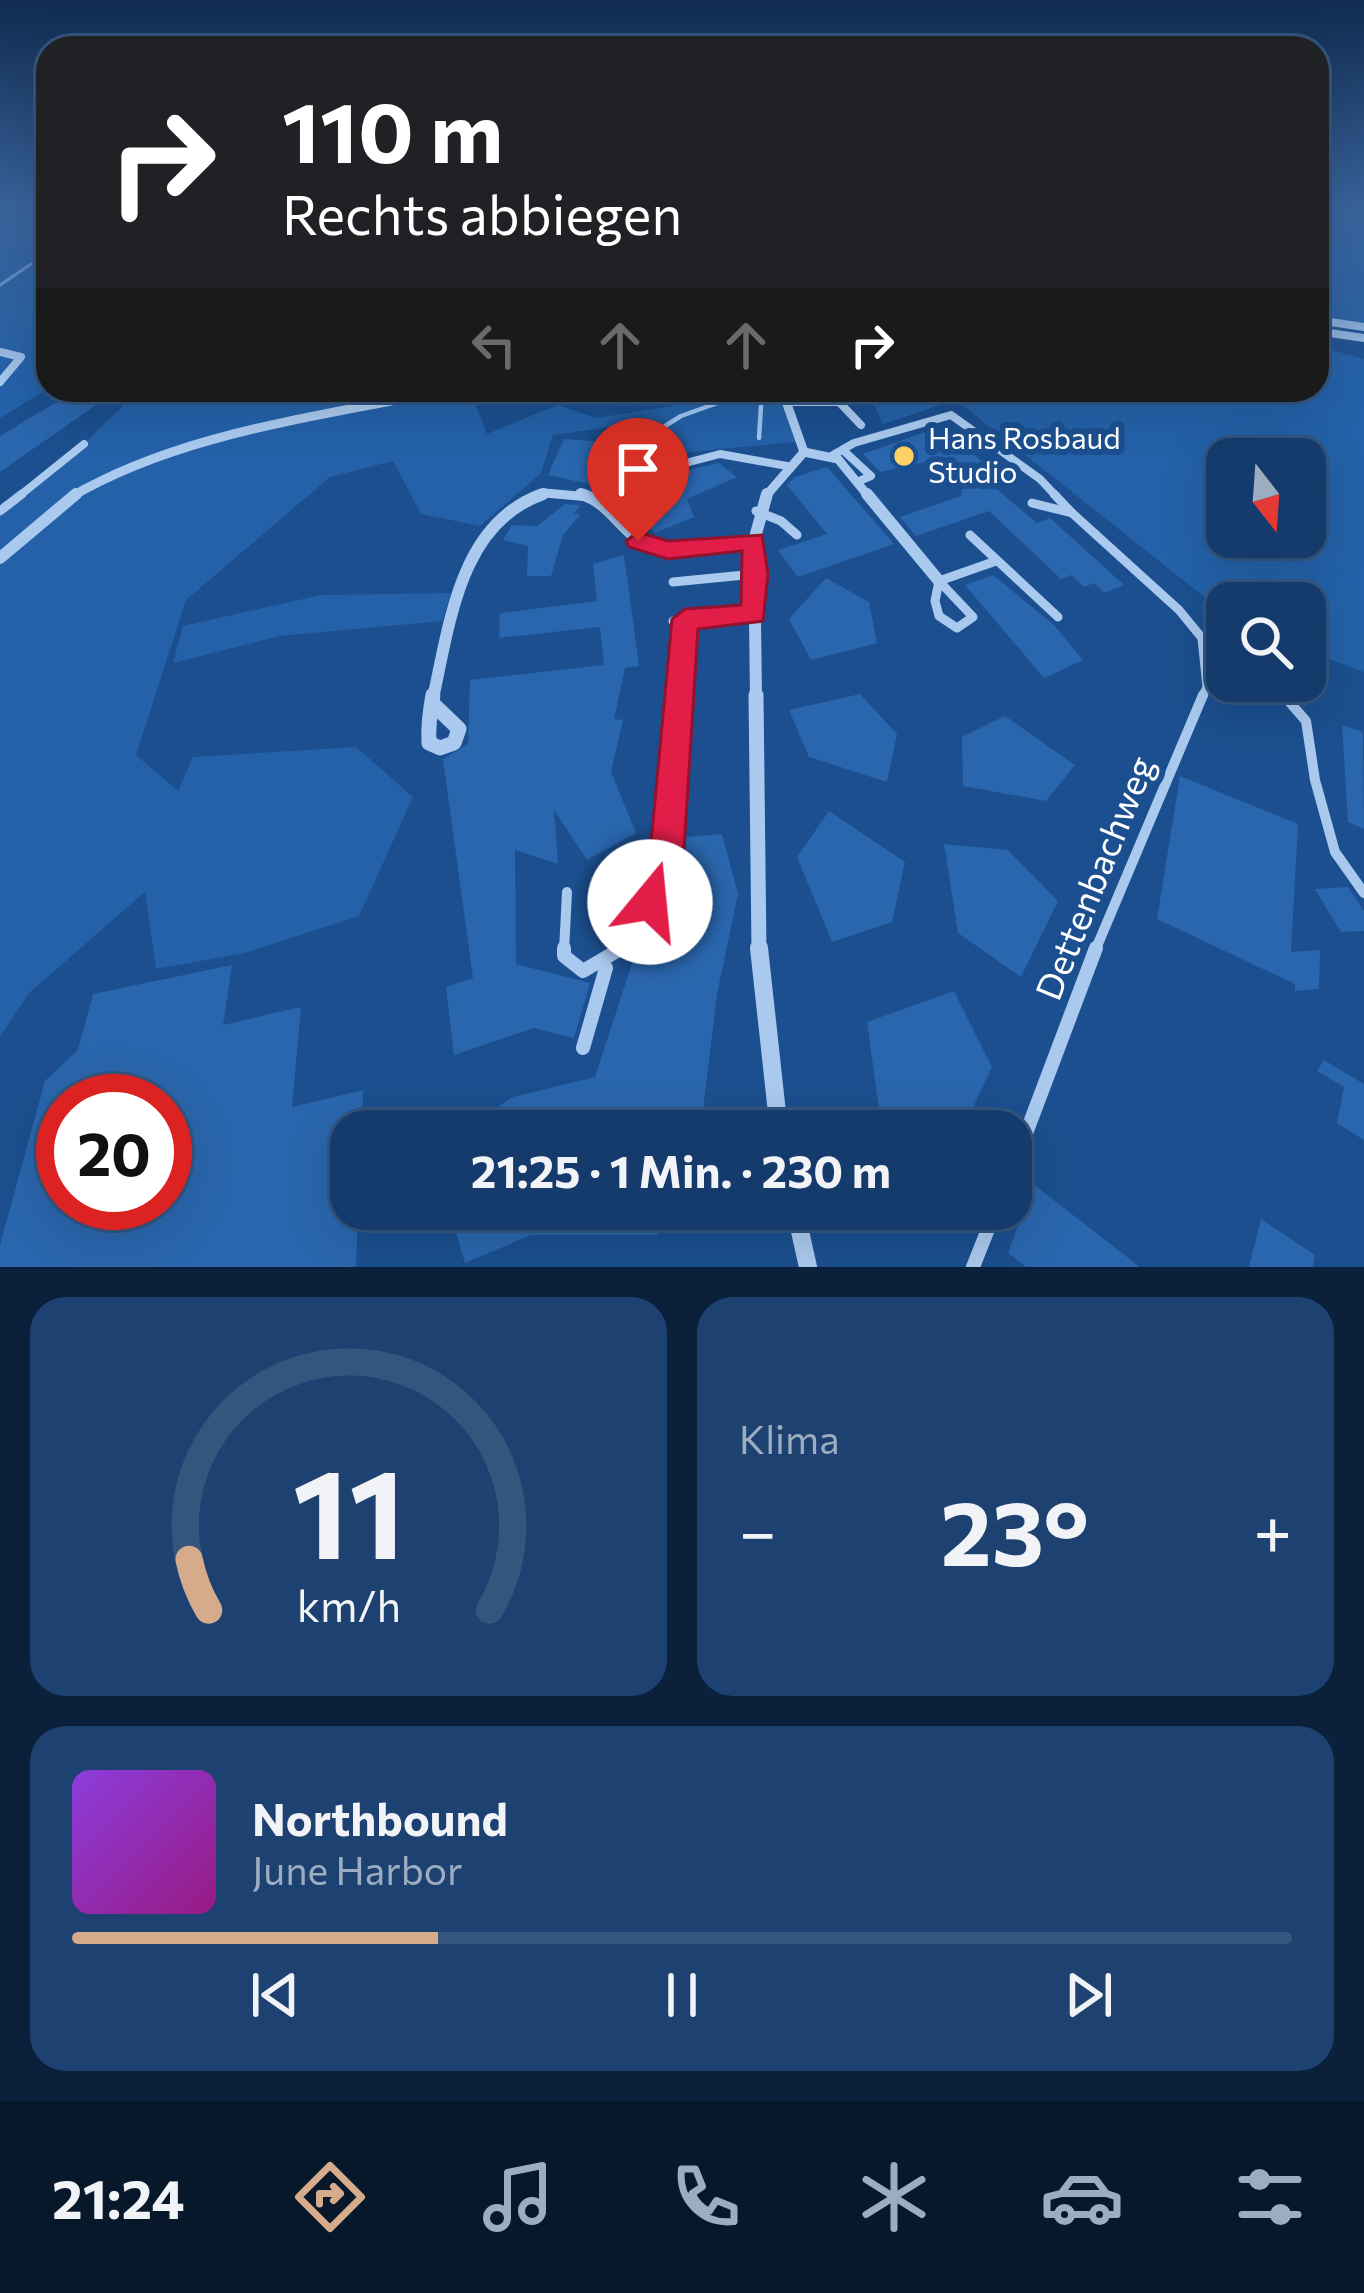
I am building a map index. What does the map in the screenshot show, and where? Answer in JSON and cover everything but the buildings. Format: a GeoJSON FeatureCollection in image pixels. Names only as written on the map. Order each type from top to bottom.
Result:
{"type":"FeatureCollection","features":[{"type":"Feature","properties":{"kind":"street"},"geometry":{"type":"LineString","coordinates":[[1329,322],[1364,327]]}},
{"type":"Feature","properties":{"kind":"street"},"geometry":{"type":"LineString","coordinates":[[0,558],[68,499],[116,470],[184,447],[390,402]]}},
{"type":"Feature","properties":{"kind":"street"},"geometry":{"type":"LineString","coordinates":[[787,402],[804,452]]}},
{"type":"Feature","properties":{"kind":"street"},"geometry":{"type":"LineString","coordinates":[[777,1110],[758,940],[756,511],[769,484],[804,452],[838,453],[939,581]]}},
{"type":"Feature","properties":{"kind":"street"},"geometry":{"type":"LineString","coordinates":[[432,703],[460,587],[476,544],[506,512],[534,498],[562,492],[598,500],[638,541],[651,547],[668,550],[754,541]]}},
{"type":"Feature","properties":{"kind":"street"},"geometry":{"type":"LineString","coordinates":[[800,1230],[808,1267]]}},
{"type":"Feature","properties":{"kind":"lane"},"geometry":{"type":"LineString","coordinates":[[1329,333],[1364,338]]}},
{"type":"Feature","properties":{"kind":"lane"},"geometry":{"type":"LineString","coordinates":[[0,352],[21,358],[0,382]]}},
{"type":"Feature","properties":{"kind":"lane"},"geometry":{"type":"LineString","coordinates":[[839,402],[861,425]]}},
{"type":"Feature","properties":{"kind":"lane"},"geometry":{"type":"LineString","coordinates":[[838,453],[854,443],[951,415],[1040,479],[1072,513]]}},
{"type":"Feature","properties":{"kind":"lane"},"geometry":{"type":"LineString","coordinates":[[0,511],[84,444]]}},
{"type":"Feature","properties":{"kind":"lane"},"geometry":{"type":"LineString","coordinates":[[655,471],[706,452],[730,451],[787,466]]}},
{"type":"Feature","properties":{"kind":"lane"},"geometry":{"type":"LineString","coordinates":[[1032,503],[1072,513]]}},
{"type":"Feature","properties":{"kind":"lane"},"geometry":{"type":"LineString","coordinates":[[756,511],[781,520],[797,535]]}},
{"type":"Feature","properties":{"kind":"lane","name":"Dettenbachweg"},"geometry":{"type":"LineString","coordinates":[[1032,1118],[1122,880],[1208,687],[1202,638],[1179,610],[1072,513]]}},
{"type":"Feature","properties":{"kind":"lane"},"geometry":{"type":"LineString","coordinates":[[970,535],[1058,617]]}},
{"type":"Feature","properties":{"kind":"lane"},"geometry":{"type":"LineString","coordinates":[[939,581],[996,561]]}},
{"type":"Feature","properties":{"kind":"lane"},"geometry":{"type":"LineString","coordinates":[[673,582],[755,574]]}},
{"type":"Feature","properties":{"kind":"lane"},"geometry":{"type":"LineString","coordinates":[[939,581],[973,617],[968,625],[957,628],[939,616],[935,601],[939,581]]}},
{"type":"Feature","properties":{"kind":"lane"},"geometry":{"type":"LineString","coordinates":[[583,1048],[606,968],[635,939],[666,865],[679,620],[754,614]]}},
{"type":"Feature","properties":{"kind":"lane"},"geometry":{"type":"LineString","coordinates":[[1289,702],[1306,722],[1315,780],[1335,852],[1364,893]]}},
{"type":"Feature","properties":{"kind":"lane"},"geometry":{"type":"LineString","coordinates":[[567,892],[564,956],[583,971],[606,968]]}},
{"type":"Feature","properties":{"kind":"lane"},"geometry":{"type":"LineString","coordinates":[[973,1267],[988,1230]]}},
{"type":"Feature","properties":{"kind":"shaded area"},"geometry":{"type":"Polygon","coordinates":[[[0,266],[36,266],[36,396],[0,418],[0,382],[5,376],[0,376],[0,266]]]}},
{"type":"Feature","properties":{"kind":"shaded area"},"geometry":{"type":"Polygon","coordinates":[[[1329,266],[1364,266],[1364,327],[1329,322],[1329,266]]]}},
{"type":"Feature","properties":{"kind":"shaded area"},"geometry":{"type":"Polygon","coordinates":[[[1329,349],[1364,359],[1364,672],[1326,658],[1326,582],[1206,582],[1206,598],[959,402],[1329,402],[1329,349]]]}},
{"type":"Feature","properties":{"kind":"shaded area"},"geometry":{"type":"Polygon","coordinates":[[[127,402],[475,402],[487,434],[558,405],[596,418],[673,406],[671,402],[782,402],[797,442],[680,453],[644,422],[553,435],[541,473],[480,526],[421,514],[393,461],[330,477],[186,600],[136,755],[178,791],[193,757],[356,747],[413,797],[359,916],[245,953],[156,969],[145,892],[29,993],[0,1037],[0,511],[84,444],[127,402]]]}},
{"type":"Feature","properties":{"kind":"shaded area"},"geometry":{"type":"Polygon","coordinates":[[[873,402],[950,402],[883,424],[873,402]]]}},
{"type":"Feature","properties":{"kind":"shaded area"},"geometry":{"type":"Polygon","coordinates":[[[451,593],[442,621],[280,636],[173,663],[183,626],[321,595],[451,593]]]}},
{"type":"Feature","properties":{"kind":"waterway"},"geometry":{"type":"LineString","coordinates":[[0,285],[28,266]]}},
{"type":"Feature","properties":{"kind":"waterway"},"geometry":{"type":"LineString","coordinates":[[662,428],[720,402]]}},
{"type":"Feature","properties":{"kind":"waterway"},"geometry":{"type":"LineString","coordinates":[[759,438],[761,402]]}},
{"type":"Feature","properties":{"kind":"place","name":"Hans Rosbaud Studio"},"geometry":{"type":"Point","coordinates":[904,456]}},
{"type":"Feature","properties":{"kind":"route"},"geometry":{"type":"LineString","coordinates":[[638,541],[668,550],[754,541],[754,614],[685,619],[666,865],[650,902]]}}]}
